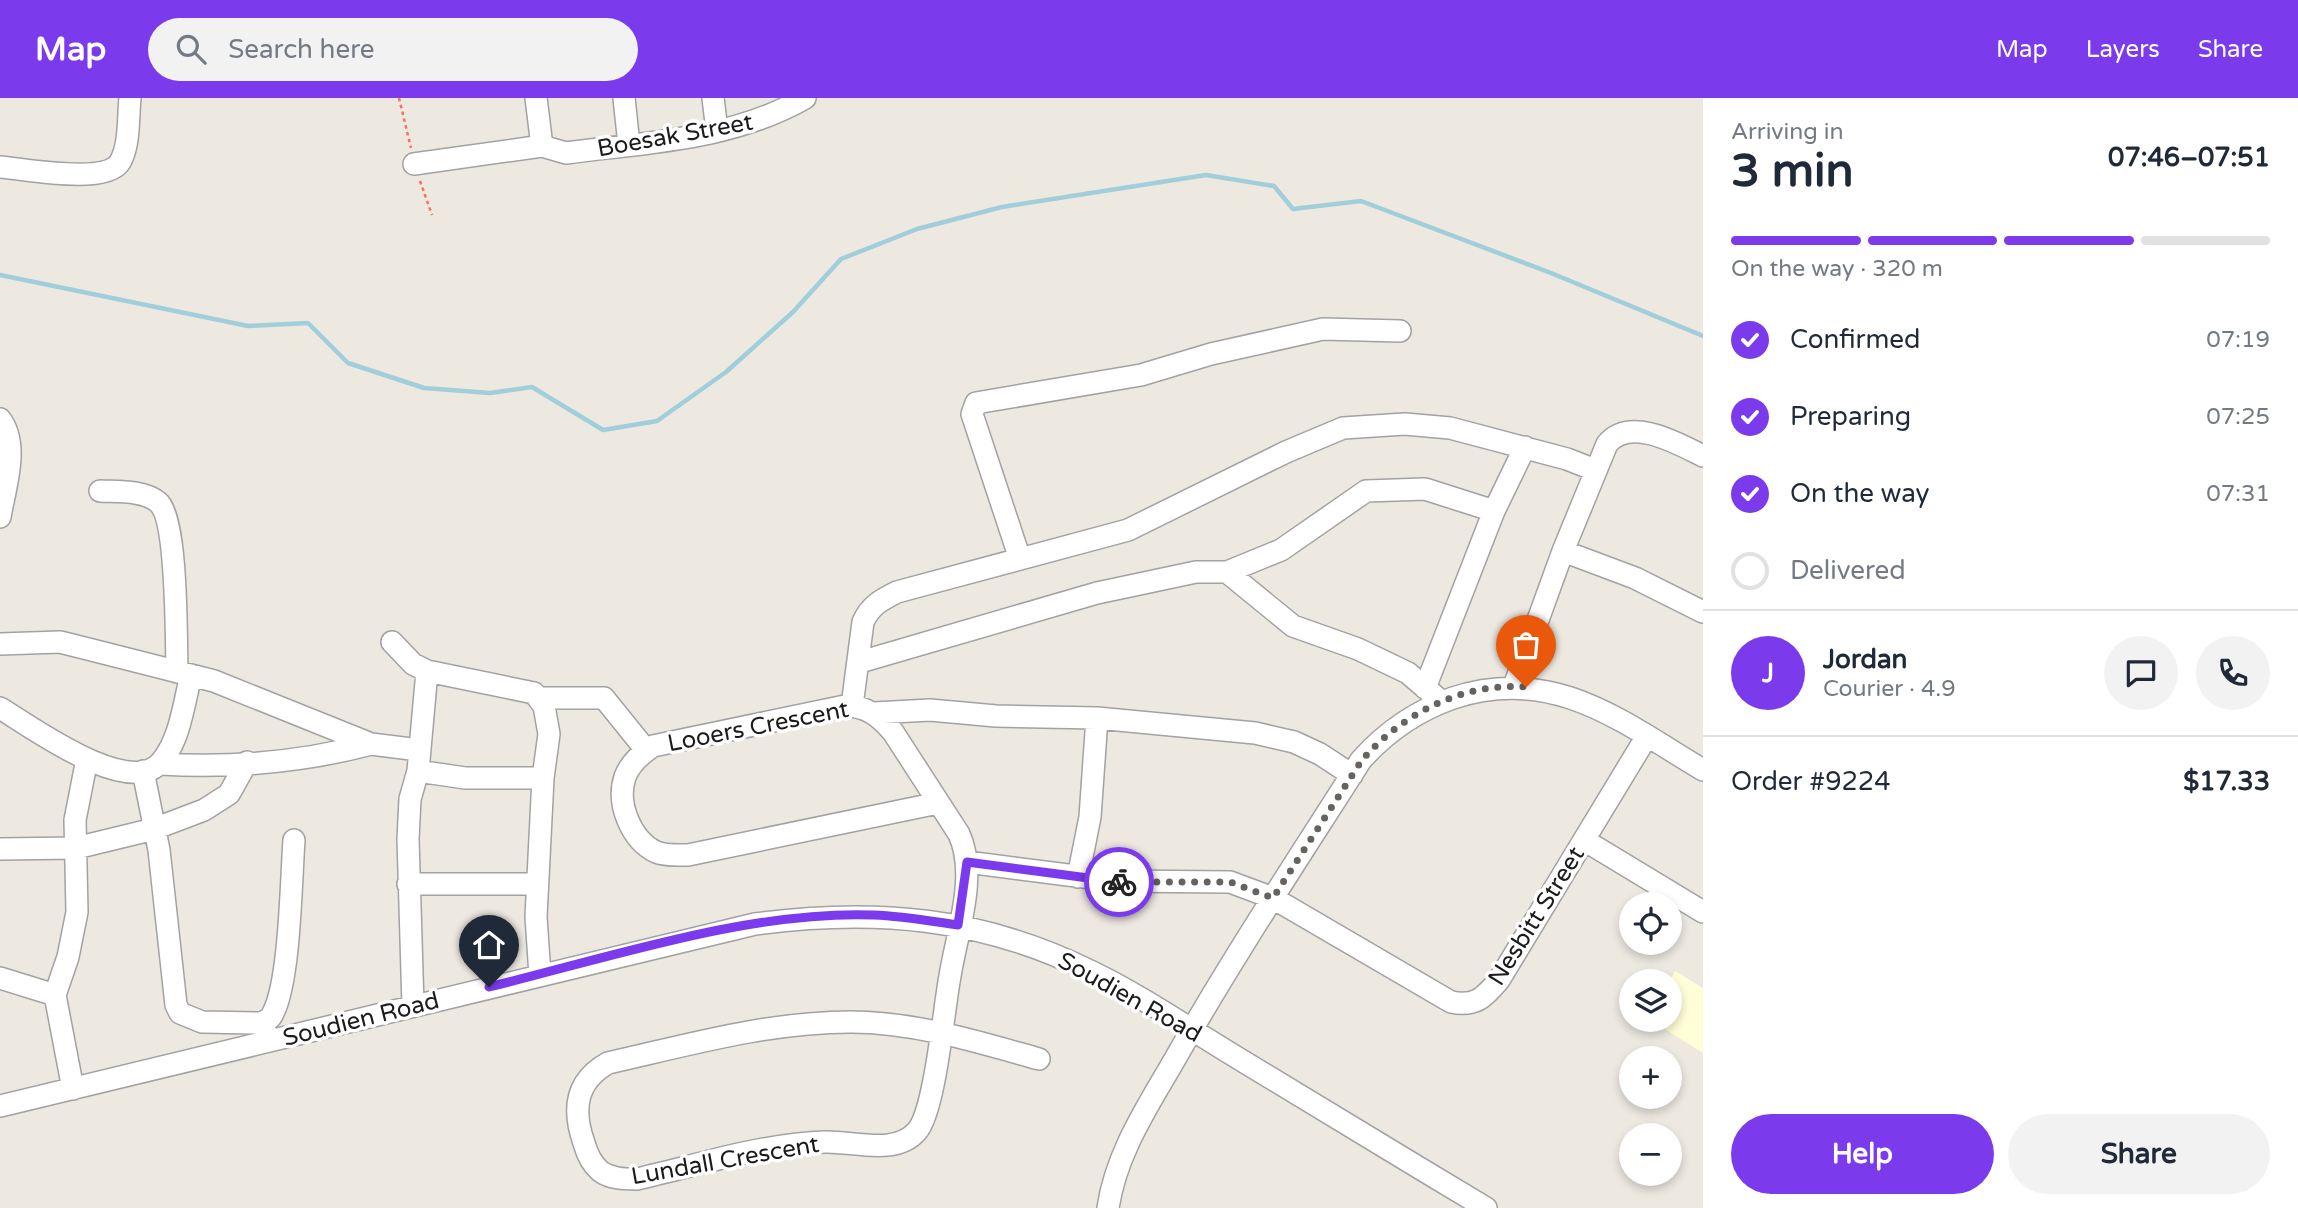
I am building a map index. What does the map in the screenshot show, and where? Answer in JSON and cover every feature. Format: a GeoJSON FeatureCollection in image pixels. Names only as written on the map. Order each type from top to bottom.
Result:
{"type":"FeatureCollection","features":[{"type":"Feature","properties":{"kind":"street"},"geometry":{"type":"LineString","coordinates":[[0,167],[97,175],[116,168],[122,159],[130,98]]}},
{"type":"Feature","properties":{"kind":"street"},"geometry":{"type":"LineString","coordinates":[[536,98],[542,146]]}},
{"type":"Feature","properties":{"kind":"street"},"geometry":{"type":"LineString","coordinates":[[624,98],[629,145]]}},
{"type":"Feature","properties":{"kind":"street"},"geometry":{"type":"LineString","coordinates":[[713,98],[718,131]]}},
{"type":"Feature","properties":{"kind":"street","name":"Boesak Street"},"geometry":{"type":"LineString","coordinates":[[414,164],[542,146],[566,153],[718,131],[772,117],[805,98]]}},
{"type":"Feature","properties":{"kind":"street"},"geometry":{"type":"LineString","coordinates":[[1020,559],[972,414],[976,403],[1140,375],[1211,354],[1323,329],[1400,331]]}},
{"type":"Feature","properties":{"kind":"street"},"geometry":{"type":"LineString","coordinates":[[0,419],[8,434],[9,452],[0,517]]}},
{"type":"Feature","properties":{"kind":"street"},"geometry":{"type":"LineString","coordinates":[[852,706],[860,662],[863,622],[867,612],[876,603],[897,592],[1128,530],[1286,452],[1343,428],[1405,424],[1450,428],[1525,447],[1595,470]]}},
{"type":"Feature","properties":{"kind":"street"},"geometry":{"type":"LineString","coordinates":[[1514,686],[1563,551],[1595,470],[1611,439],[1629,430],[1660,438],[1703,456]]}},
{"type":"Feature","properties":{"kind":"street"},"geometry":{"type":"LineString","coordinates":[[1425,688],[1494,511],[1525,447]]}},
{"type":"Feature","properties":{"kind":"street"},"geometry":{"type":"LineString","coordinates":[[860,662],[1097,593],[1196,572],[1227,572],[1281,550],[1356,495],[1366,491],[1425,489],[1494,511]]}},
{"type":"Feature","properties":{"kind":"street"},"geometry":{"type":"LineString","coordinates":[[100,491],[145,496],[164,509],[169,521],[184,673],[173,744],[151,768],[154,829],[173,987],[180,1013],[202,1022],[266,1032],[283,978],[294,841]]}},
{"type":"Feature","properties":{"kind":"street"},"geometry":{"type":"LineString","coordinates":[[1563,551],[1635,578],[1703,612]]}},
{"type":"Feature","properties":{"kind":"street"},"geometry":{"type":"LineString","coordinates":[[1227,572],[1293,626],[1357,649],[1408,673],[1442,702]]}},
{"type":"Feature","properties":{"kind":"street"},"geometry":{"type":"LineString","coordinates":[[0,644],[60,642],[214,681],[370,744],[465,778],[543,778]]}},
{"type":"Feature","properties":{"kind":"street"},"geometry":{"type":"LineString","coordinates":[[392,642],[413,664],[427,671],[534,693],[541,698],[604,698],[646,750]]}},
{"type":"Feature","properties":{"kind":"street"},"geometry":{"type":"LineString","coordinates":[[413,1006],[408,884],[410,799],[419,761],[427,671]]}},
{"type":"Feature","properties":{"kind":"street"},"geometry":{"type":"LineString","coordinates":[[1108,1208],[1118,1164],[1129,1141],[1192,1030],[1273,898],[1352,775],[1378,741],[1412,715],[1472,692],[1514,686],[1574,698],[1647,736],[1703,770]]}},
{"type":"Feature","properties":{"kind":"street"},"geometry":{"type":"LineString","coordinates":[[0,697],[0,707],[104,767],[197,766],[326,756],[370,744]]}},
{"type":"Feature","properties":{"kind":"street"},"geometry":{"type":"LineString","coordinates":[[540,975],[537,884],[543,778],[550,734],[541,698]]}},
{"type":"Feature","properties":{"kind":"street","name":"Looers Crescent"},"geometry":{"type":"LineString","coordinates":[[938,803],[688,855],[666,855],[654,851],[639,839],[624,809],[624,778],[632,764],[653,746],[852,706],[874,713],[892,732],[959,834],[967,862],[958,925]]}},
{"type":"Feature","properties":{"kind":"street"},"geometry":{"type":"LineString","coordinates":[[874,713],[930,710],[996,716],[1097,718],[1255,733],[1303,746],[1352,775]]}},
{"type":"Feature","properties":{"kind":"street"},"geometry":{"type":"LineString","coordinates":[[1078,877],[1090,817],[1097,718]]}},
{"type":"Feature","properties":{"kind":"street","name":"Nesbitt Street"},"geometry":{"type":"LineString","coordinates":[[967,862],[1078,877],[1152,883],[1230,882],[1273,898],[1451,1002],[1473,1004],[1484,998],[1499,980],[1647,736]]}},
{"type":"Feature","properties":{"kind":"street"},"geometry":{"type":"LineString","coordinates":[[73,1089],[55,995],[68,957],[78,912],[75,820],[87,759]]}},
{"type":"Feature","properties":{"kind":"street"},"geometry":{"type":"LineString","coordinates":[[0,849],[76,848],[154,829],[204,810],[229,794],[247,762]]}},
{"type":"Feature","properties":{"kind":"street"},"geometry":{"type":"LineString","coordinates":[[1584,840],[1703,912]]}},
{"type":"Feature","properties":{"kind":"street"},"geometry":{"type":"LineString","coordinates":[[408,884],[537,884]]}},
{"type":"Feature","properties":{"kind":"street","name":"Soudien Road"},"geometry":{"type":"LineString","coordinates":[[0,1106],[73,1089],[266,1032],[413,1006],[755,924],[802,918],[874,915],[958,925],[1006,937],[1055,954],[1126,990],[1486,1208]]}},
{"type":"Feature","properties":{"kind":"street","name":"Lundall Crescent"},"geometry":{"type":"LineString","coordinates":[[940,1034],[900,1026],[852,1022],[799,1024],[732,1035],[608,1063],[594,1072],[583,1085],[576,1113],[578,1127],[589,1159],[601,1172],[616,1179],[637,1179],[779,1147],[825,1142],[870,1145],[902,1142],[916,1133],[922,1124],[940,1034],[958,925]]}},
{"type":"Feature","properties":{"kind":"street"},"geometry":{"type":"LineString","coordinates":[[0,978],[55,995]]}},
{"type":"Feature","properties":{"kind":"street"},"geometry":{"type":"LineString","coordinates":[[940,1034],[1039,1059]]}},
{"type":"Feature","properties":{"kind":"shaded area"},"geometry":{"type":"Polygon","coordinates":[[[1682,975],[1703,988],[1703,1053],[1669,1032],[1682,1032],[1682,975]]]}},
{"type":"Feature","properties":{"kind":"waterway"},"geometry":{"type":"LineString","coordinates":[[0,275],[248,326],[308,323],[348,363],[424,388],[490,393],[532,387],[603,430],[657,421],[726,372],[793,312],[841,259],[917,229],[1002,207],[1206,175],[1274,186],[1293,209],[1361,201],[1551,273],[1703,336]]}},
{"type":"Feature","properties":{"kind":"way so far"},"geometry":{"type":"LineString","coordinates":[[1119,882],[1230,882],[1273,898],[1362,760],[1378,741],[1412,715],[1442,702],[1472,692],[1514,686],[1526,687]]}},
{"type":"Feature","properties":{"kind":"route"},"geometry":{"type":"LineString","coordinates":[[489,987],[755,924],[840,915],[874,915],[958,925],[967,862],[1119,882]]}}]}
